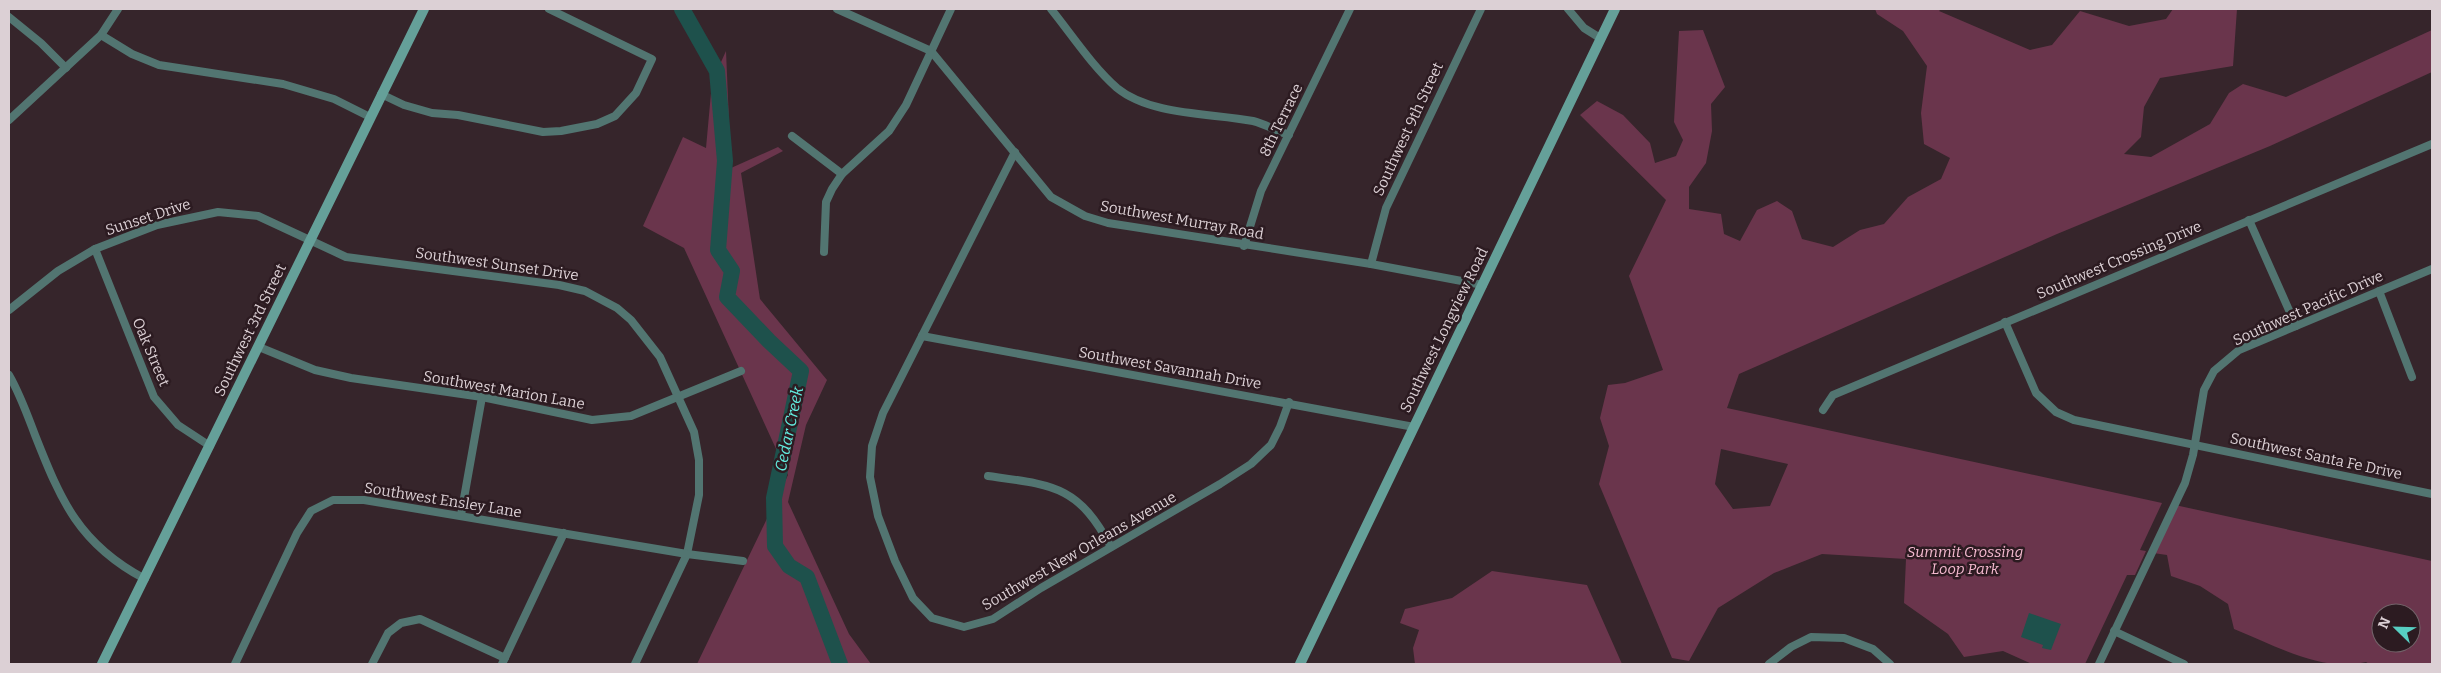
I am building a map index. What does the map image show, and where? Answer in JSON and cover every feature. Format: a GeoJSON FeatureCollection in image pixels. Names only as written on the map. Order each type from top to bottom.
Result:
{"type":"FeatureCollection","features":[{"type":"Feature","properties":{"kind":"main road","name":"Southwest 3rd Street"},"geometry":{"type":"LineString","coordinates":[[102,664],[424,9]]}},
{"type":"Feature","properties":{"kind":"main road","name":"Southwest Longview Road"},"geometry":{"type":"LineString","coordinates":[[1300,664],[1615,9]]}},
{"type":"Feature","properties":{"kind":"street"},"geometry":{"type":"LineString","coordinates":[[9,120],[101,35],[118,9]]}},
{"type":"Feature","properties":{"kind":"street"},"geometry":{"type":"LineString","coordinates":[[381,94],[404,105],[432,112],[543,132],[561,132],[597,124],[615,116],[636,93],[652,59],[549,9]]}},
{"type":"Feature","properties":{"kind":"street","name":"Southwest Murray Road"},"geometry":{"type":"LineString","coordinates":[[837,9],[931,51],[1051,197],[1085,216],[1108,223],[1244,246],[1371,264],[1483,285]]}},
{"type":"Feature","properties":{"kind":"street"},"geometry":{"type":"LineString","coordinates":[[824,252],[826,202],[842,174],[889,131],[906,106],[952,9]]}},
{"type":"Feature","properties":{"kind":"street"},"geometry":{"type":"LineString","coordinates":[[1051,9],[1118,89],[1143,102],[1190,114],[1254,122],[1289,135]]}},
{"type":"Feature","properties":{"kind":"street","name":"8th Terrace"},"geometry":{"type":"LineString","coordinates":[[1244,246],[1261,191],[1350,9]]}},
{"type":"Feature","properties":{"kind":"street","name":"Southwest 9th Street"},"geometry":{"type":"LineString","coordinates":[[1371,264],[1386,208],[1481,9]]}},
{"type":"Feature","properties":{"kind":"street"},"geometry":{"type":"LineString","coordinates":[[1568,9],[1584,28],[1600,38]]}},
{"type":"Feature","properties":{"kind":"street"},"geometry":{"type":"LineString","coordinates":[[9,18],[41,43],[66,68]]}},
{"type":"Feature","properties":{"kind":"street"},"geometry":{"type":"LineString","coordinates":[[101,35],[132,54],[159,66],[282,84],[334,99],[370,117]]}},
{"type":"Feature","properties":{"kind":"street"},"geometry":{"type":"LineString","coordinates":[[792,136],[842,174]]}},
{"type":"Feature","properties":{"kind":"street","name":"Southwest Crossing Drive"},"geometry":{"type":"LineString","coordinates":[[1823,410],[1833,395],[2432,144]]}},
{"type":"Feature","properties":{"kind":"street","name":"Southwest New Orleans Avenue"},"geometry":{"type":"LineString","coordinates":[[1015,152],[882,413],[872,446],[870,477],[878,516],[895,561],[913,598],[932,618],[964,627],[993,619],[1041,588],[1251,464],[1271,445],[1289,402]]}},
{"type":"Feature","properties":{"kind":"street","name":"Sunset Drive"},"geometry":{"type":"LineString","coordinates":[[9,310],[58,271],[96,249],[157,225],[218,212],[258,216],[310,241]]}},
{"type":"Feature","properties":{"kind":"street"},"geometry":{"type":"LineString","coordinates":[[2250,220],[2296,326]]}},
{"type":"Feature","properties":{"kind":"street","name":"Southwest Sunset Drive"},"geometry":{"type":"LineString","coordinates":[[310,241],[346,257],[536,281],[584,291],[617,308],[631,320],[660,357],[694,432],[699,460],[699,495],[687,554],[635,664]]}},
{"type":"Feature","properties":{"kind":"street","name":"Oak Street"},"geometry":{"type":"LineString","coordinates":[[96,249],[154,397],[178,425],[210,446]]}},
{"type":"Feature","properties":{"kind":"street","name":"Southwest Pacific Drive"},"geometry":{"type":"LineString","coordinates":[[2195,445],[2204,390],[2214,371],[2239,350],[2432,269]]}},
{"type":"Feature","properties":{"kind":"street"},"geometry":{"type":"LineString","coordinates":[[2379,291],[2412,377]]}},
{"type":"Feature","properties":{"kind":"street","name":"Southwest Santa Fe Drive"},"geometry":{"type":"LineString","coordinates":[[2005,322],[2036,393],[2056,412],[2074,420],[2432,494]]}},
{"type":"Feature","properties":{"kind":"street","name":"Southwest Savannah Drive"},"geometry":{"type":"LineString","coordinates":[[922,336],[1099,370],[1289,402],[1414,427]]}},
{"type":"Feature","properties":{"kind":"street","name":"Southwest Marion Lane"},"geometry":{"type":"LineString","coordinates":[[259,347],[315,370],[351,378],[482,397],[592,420],[631,416],[741,371]]}},
{"type":"Feature","properties":{"kind":"street"},"geometry":{"type":"LineString","coordinates":[[9,375],[64,502],[82,530],[100,550],[124,568],[145,579]]}},
{"type":"Feature","properties":{"kind":"street"},"geometry":{"type":"LineString","coordinates":[[461,515],[482,397]]}},
{"type":"Feature","properties":{"kind":"street"},"geometry":{"type":"LineString","coordinates":[[2099,664],[2184,486],[2195,445]]}},
{"type":"Feature","properties":{"kind":"street"},"geometry":{"type":"LineString","coordinates":[[988,476],[1040,483],[1079,502],[1097,522],[1111,547]]}},
{"type":"Feature","properties":{"kind":"street","name":"Southwest Ensley Lane"},"geometry":{"type":"LineString","coordinates":[[235,664],[297,533],[311,511],[333,500],[364,500],[687,554],[742,561]]}},
{"type":"Feature","properties":{"kind":"street"},"geometry":{"type":"LineString","coordinates":[[372,664],[388,633],[401,623],[420,619],[503,661],[564,533]]}},
{"type":"Feature","properties":{"kind":"street"},"geometry":{"type":"LineString","coordinates":[[2114,631],[2184,664]]}},
{"type":"Feature","properties":{"kind":"street"},"geometry":{"type":"LineString","coordinates":[[1769,664],[1791,647],[1811,637],[1844,638],[1873,649],[1890,664]]}},
{"type":"Feature","properties":{"kind":"green space","name":"Summit Crossing Loop Park"},"geometry":{"type":"Polygon","coordinates":[[[1875,9],[1941,9],[1939,11],[2030,50],[2052,45],[2080,11],[2129,26],[2166,19],[2173,9],[2237,9],[2233,66],[2160,78],[2144,107],[2141,137],[2124,154],[2151,157],[2210,124],[2229,93],[2243,84],[2286,97],[2432,30],[2432,72],[2270,146],[2057,234],[1739,374],[1727,408],[2162,503],[2140,550],[2146,551],[2135,575],[2127,575],[2085,664],[2032,664],[2003,651],[1964,657],[1948,634],[1904,603],[1906,559],[1822,554],[1774,573],[1718,608],[1689,661],[1672,658],[1599,484],[1609,446],[1600,418],[1608,385],[1625,383],[1663,370],[1629,276],[1666,200],[1580,115],[1597,101],[1623,115],[1650,143],[1655,163],[1676,156],[1683,140],[1674,122],[1679,31],[1703,30],[1725,87],[1711,104],[1712,131],[1706,163],[1689,187],[1689,209],[1721,214],[1724,234],[1740,241],[1757,210],[1777,201],[1792,211],[1802,239],[1833,247],[1860,230],[1884,224],[1908,197],[1941,179],[1950,158],[1924,144],[1921,113],[1927,66],[1903,31],[1877,14],[1875,9]],[[1721,449],[1715,484],[1733,509],[1770,506],[1788,464],[1721,449]]]}},
{"type":"Feature","properties":{"kind":"green space"},"geometry":{"type":"Polygon","coordinates":[[[726,51],[731,168],[778,147],[783,151],[741,173],[760,299],[827,380],[806,425],[788,502],[849,634],[871,664],[697,664],[788,475],[684,248],[643,226],[683,137],[706,148],[712,82],[726,51]]]}},
{"type":"Feature","properties":{"kind":"green space"},"geometry":{"type":"Polygon","coordinates":[[[2175,505],[2432,561],[2432,664],[2369,664],[2366,662],[2332,664],[2298,656],[2234,629],[2228,604],[2200,586],[2171,576],[2167,555],[2153,553],[2175,505]]]}},
{"type":"Feature","properties":{"kind":"green space"},"geometry":{"type":"Polygon","coordinates":[[[1492,571],[1587,585],[1622,664],[1415,664],[1413,648],[1419,630],[1400,623],[1405,609],[1452,598],[1492,571]]]}},
{"type":"Feature","properties":{"kind":"shaded area"},"geometry":{"type":"Polygon","coordinates":[[[2029,613],[2061,624],[2051,650],[2042,648],[2043,645],[2021,637],[2029,613]]]}},
{"type":"Feature","properties":{"kind":"waterway","name":"Cedar Creek"},"geometry":{"type":"LineString","coordinates":[[682,9],[717,71],[725,161],[718,250],[732,271],[727,297],[801,371],[774,498],[775,546],[789,566],[807,577],[840,664]]}}]}
